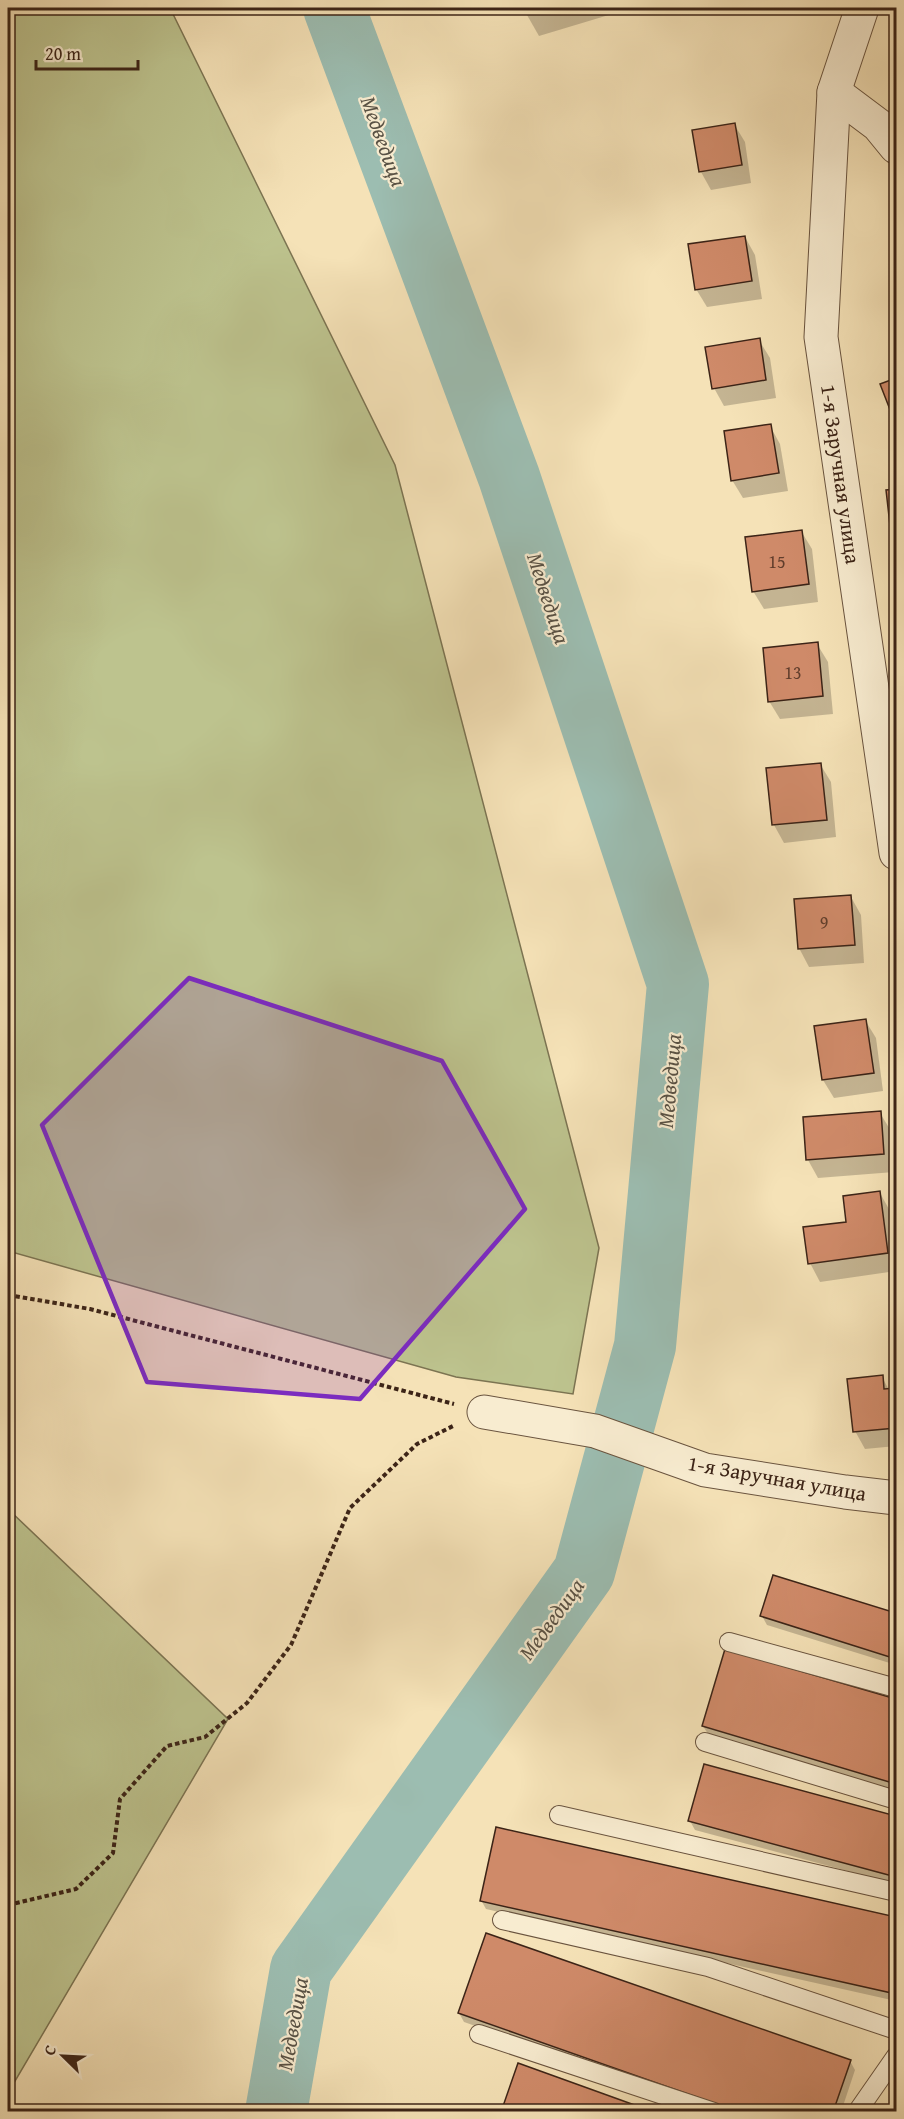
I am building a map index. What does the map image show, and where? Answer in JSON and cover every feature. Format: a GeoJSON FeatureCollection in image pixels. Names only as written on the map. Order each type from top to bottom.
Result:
{"type":"FeatureCollection","features":[{"type":"Feature","properties":{"kind":"street","name":"1-я Заручная улица"},"geometry":{"type":"LineString","coordinates":[[862,8],[834,92],[821,337],[897,853]]}},
{"type":"Feature","properties":{"kind":"street"},"geometry":{"type":"LineString","coordinates":[[834,92],[878,125],[897,147]]}},
{"type":"Feature","properties":{"kind":"street","name":"1-я Заручная улица"},"geometry":{"type":"LineString","coordinates":[[484,1412],[594,1431],[705,1470],[897,1498]]}},
{"type":"Feature","properties":{"kind":"lane"},"geometry":{"type":"LineString","coordinates":[[729,1642],[897,1688]]}},
{"type":"Feature","properties":{"kind":"lane"},"geometry":{"type":"LineString","coordinates":[[705,1742],[897,1800]]}},
{"type":"Feature","properties":{"kind":"lane"},"geometry":{"type":"LineString","coordinates":[[559,1815],[897,1892]]}},
{"type":"Feature","properties":{"kind":"lane"},"geometry":{"type":"LineString","coordinates":[[502,1920],[708,1968],[897,2030]]}},
{"type":"Feature","properties":{"kind":"lane"},"geometry":{"type":"LineString","coordinates":[[479,2034],[714,2112]]}},
{"type":"Feature","properties":{"kind":"lane"},"geometry":{"type":"LineString","coordinates":[[857,2112],[897,2056]]}},
{"type":"Feature","properties":{"kind":"path"},"geometry":{"type":"LineString","coordinates":[[8,1295],[90,1309],[484,1412]]}},
{"type":"Feature","properties":{"kind":"path"},"geometry":{"type":"LineString","coordinates":[[8,1905],[76,1889],[113,1853],[120,1799],[167,1746],[206,1737],[247,1703],[291,1645],[350,1508],[417,1444],[484,1412]]}},
{"type":"Feature","properties":{"kind":"highlighted area"},"geometry":{"type":"Polygon","coordinates":[[[189,978],[442,1061],[525,1209],[360,1399],[147,1382],[42,1125],[189,978]]]}},
{"type":"Feature","properties":{"kind":"green space"},"geometry":{"type":"Polygon","coordinates":[[[8,8],[170,8],[395,465],[599,1248],[573,1394],[456,1377],[8,1251],[8,8]]]}},
{"type":"Feature","properties":{"kind":"green space"},"geometry":{"type":"Polygon","coordinates":[[[8,1509],[228,1719],[8,2093],[8,1509]]]}},
{"type":"Feature","properties":{"kind":"building"},"geometry":{"type":"Polygon","coordinates":[[[735,123],[742,165],[699,172],[692,130],[735,123]]]}},
{"type":"Feature","properties":{"kind":"building"},"geometry":{"type":"Polygon","coordinates":[[[745,236],[752,281],[695,290],[688,244],[745,236]]]}},
{"type":"Feature","properties":{"kind":"building"},"geometry":{"type":"Polygon","coordinates":[[[760,338],[766,380],[712,389],[705,347],[760,338]]]}},
{"type":"Feature","properties":{"kind":"building"},"geometry":{"type":"Polygon","coordinates":[[[896,378],[896,425],[880,384],[896,378]]]}},
{"type":"Feature","properties":{"kind":"building"},"geometry":{"type":"Polygon","coordinates":[[[771,424],[779,473],[731,481],[724,431],[771,424]]]}},
{"type":"Feature","properties":{"kind":"building"},"geometry":{"type":"Polygon","coordinates":[[[896,489],[896,533],[891,534],[886,490],[896,489]]]}},
{"type":"Feature","properties":{"kind":"building"},"geometry":{"type":"Polygon","coordinates":[[[802,530],[809,584],[752,592],[745,537],[802,530]]]}},
{"type":"Feature","properties":{"kind":"building"},"geometry":{"type":"Polygon","coordinates":[[[818,642],[823,696],[768,702],[763,648],[818,642]]]}},
{"type":"Feature","properties":{"kind":"building"},"geometry":{"type":"Polygon","coordinates":[[[821,763],[827,820],[772,825],[766,768],[821,763]]]}},
{"type":"Feature","properties":{"kind":"building"},"geometry":{"type":"Polygon","coordinates":[[[851,895],[855,945],[798,949],[794,899],[851,895]]]}},
{"type":"Feature","properties":{"kind":"building"},"geometry":{"type":"Polygon","coordinates":[[[866,1019],[874,1073],[822,1080],[814,1026],[866,1019]]]}},
{"type":"Feature","properties":{"kind":"building"},"geometry":{"type":"Polygon","coordinates":[[[881,1111],[884,1154],[806,1160],[803,1117],[881,1111]]]}},
{"type":"Feature","properties":{"kind":"building"},"geometry":{"type":"Polygon","coordinates":[[[880,1191],[888,1253],[808,1264],[803,1227],[846,1222],[843,1196],[880,1191]]]}},
{"type":"Feature","properties":{"kind":"building"},"geometry":{"type":"Polygon","coordinates":[[[883,1375],[884,1389],[896,1388],[896,1428],[853,1432],[847,1379],[883,1375]]]}},
{"type":"Feature","properties":{"kind":"building"},"geometry":{"type":"Polygon","coordinates":[[[773,1575],[896,1613],[896,1659],[760,1616],[773,1575]]]}},
{"type":"Feature","properties":{"kind":"building"},"geometry":{"type":"Polygon","coordinates":[[[725,1649],[896,1699],[896,1784],[702,1726],[725,1649]]]}},
{"type":"Feature","properties":{"kind":"building"},"geometry":{"type":"Polygon","coordinates":[[[704,1764],[896,1816],[896,1877],[688,1821],[704,1764]]]}},
{"type":"Feature","properties":{"kind":"building"},"geometry":{"type":"Polygon","coordinates":[[[496,1827],[896,1917],[896,1994],[480,1901],[496,1827]]]}},
{"type":"Feature","properties":{"kind":"building"},"geometry":{"type":"Polygon","coordinates":[[[486,1933],[851,2060],[833,2112],[739,2112],[458,2013],[486,1933]]]}},
{"type":"Feature","properties":{"kind":"building"},"geometry":{"type":"Polygon","coordinates":[[[518,2063],[654,2112],[501,2112],[518,2063]]]}},
{"type":"Feature","properties":{"kind":"waterway","name":"Медведица"},"geometry":{"type":"LineString","coordinates":[[276,2112],[301,1969],[584,1572],[645,1346],[678,984],[509,477],[334,8]]}}]}
